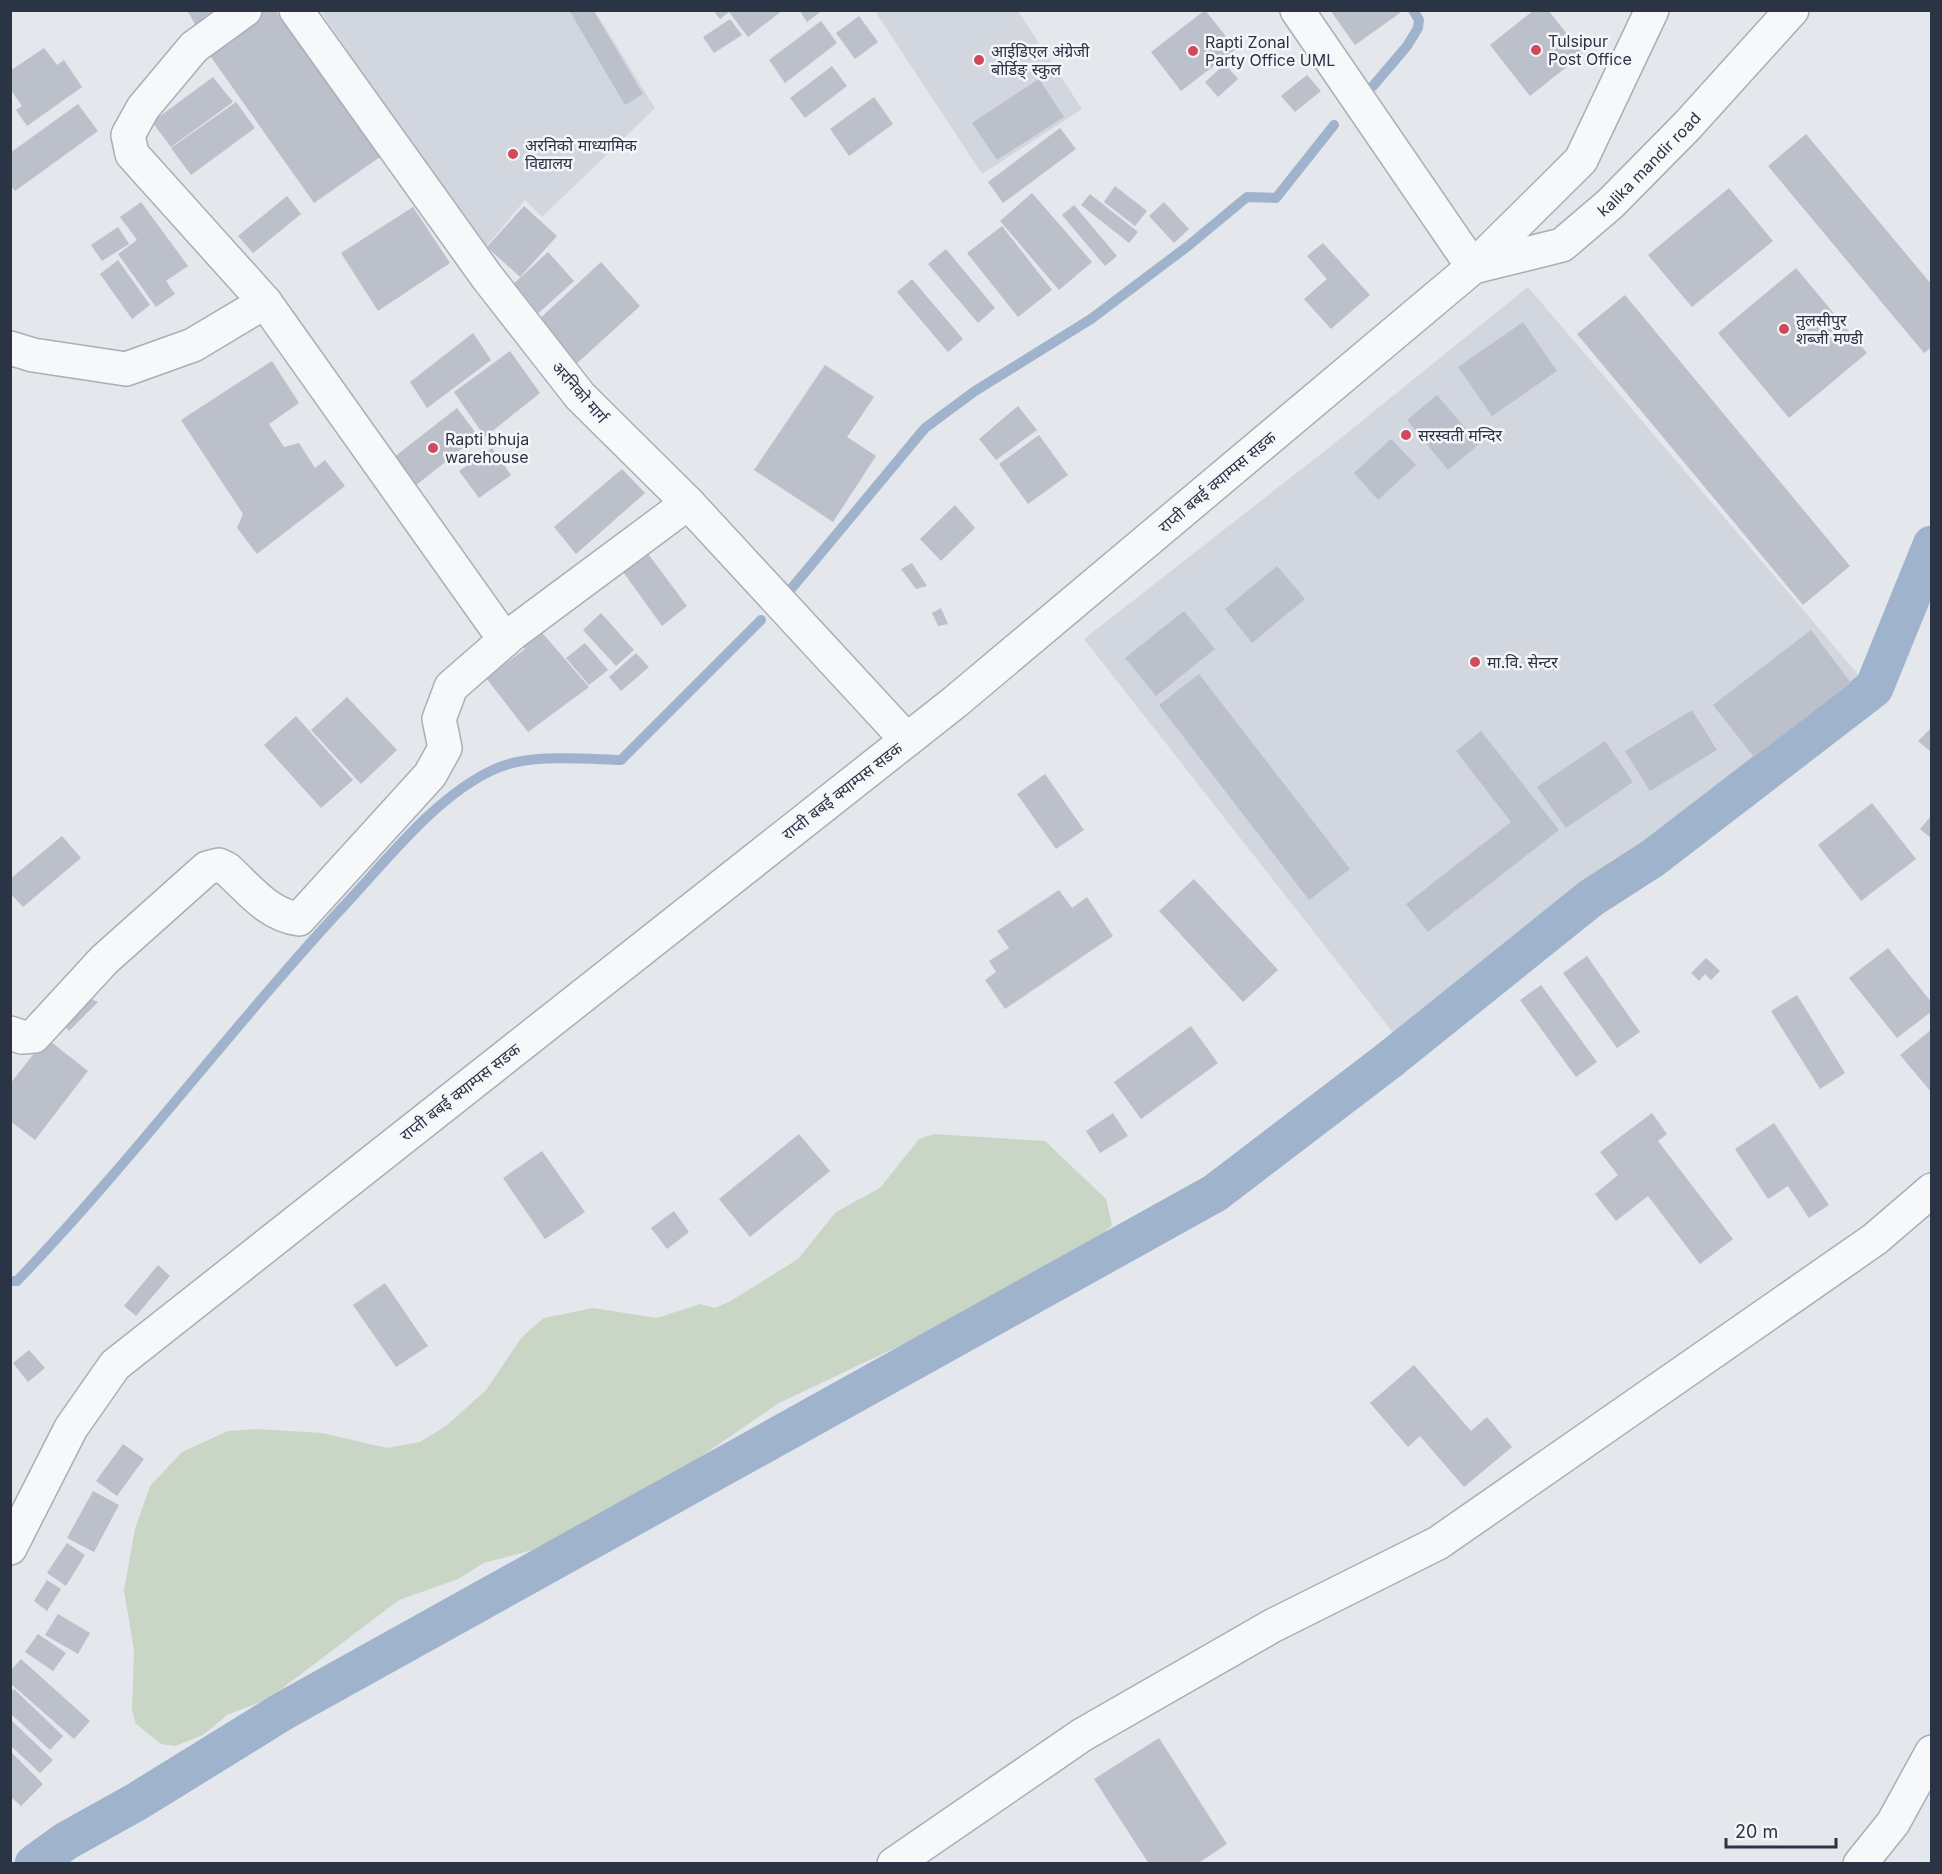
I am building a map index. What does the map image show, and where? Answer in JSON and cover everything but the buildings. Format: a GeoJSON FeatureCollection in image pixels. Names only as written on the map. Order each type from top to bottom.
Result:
{"type":"FeatureCollection","features":[{"type":"Feature","properties":{"kind":"street"},"geometry":{"type":"LineString","coordinates":[[245,10],[194,47],[143,108],[128,135],[132,154],[265,302],[505,640]]}},
{"type":"Feature","properties":{"kind":"street","name":"अरनिको मार्ग"},"geometry":{"type":"LineString","coordinates":[[296,10],[487,277],[579,396],[688,503],[907,740]]}},
{"type":"Feature","properties":{"kind":"street"},"geometry":{"type":"LineString","coordinates":[[1296,10],[1473,267]]}},
{"type":"Feature","properties":{"kind":"street","name":"राप्ती बबई क्याम्पस सडक"},"geometry":{"type":"LineString","coordinates":[[10,1548],[71,1428],[115,1365],[907,740],[1473,267],[1581,160],[1652,10]]}},
{"type":"Feature","properties":{"kind":"street","name":"kalika mandir road"},"geometry":{"type":"LineString","coordinates":[[1473,267],[1562,245],[1610,204],[1680,134],[1792,10]]}},
{"type":"Feature","properties":{"kind":"street"},"geometry":{"type":"LineString","coordinates":[[10,348],[33,355],[126,369],[193,345],[265,302]]}},
{"type":"Feature","properties":{"kind":"street"},"geometry":{"type":"LineString","coordinates":[[10,1033],[22,1037],[34,1036],[104,960],[207,868],[219,865],[227,869],[270,909],[284,917],[299,919],[430,775],[444,748],[439,719],[450,687],[505,640],[688,503]]}},
{"type":"Feature","properties":{"kind":"street"},"geometry":{"type":"LineString","coordinates":[[894,1863],[1082,1735],[1272,1626],[1438,1543],[1875,1239],[1932,1190]]}},
{"type":"Feature","properties":{"kind":"street"},"geometry":{"type":"LineString","coordinates":[[1860,1863],[1893,1823],[1932,1752]]}},
{"type":"Feature","properties":{"kind":"shaded area","name":"अरनिको माध्यामिक विद्यालय"},"geometry":{"type":"Polygon","coordinates":[[[324,10],[595,11],[655,108],[542,217],[525,200],[484,249],[321,12],[324,10]]]}},
{"type":"Feature","properties":{"kind":"shaded area","name":"आईडिएल अंग्रेजी बोर्डिङ् स्कुल"},"geometry":{"type":"Polygon","coordinates":[[[875,11],[1018,11],[1082,109],[982,174],[875,11]]]}},
{"type":"Feature","properties":{"kind":"shaded area","name":"मा.वि. सेन्टर"},"geometry":{"type":"Polygon","coordinates":[[[1528,287],[1867,685],[1398,1039],[1084,639],[1321,454],[1528,287]]]}},
{"type":"Feature","properties":{"kind":"green space"},"geometry":{"type":"Polygon","coordinates":[[[934,1134],[1045,1141],[1106,1199],[1112,1225],[1091,1246],[1047,1265],[956,1319],[779,1403],[632,1504],[562,1542],[484,1563],[458,1579],[399,1600],[268,1699],[227,1715],[203,1735],[175,1746],[161,1744],[136,1724],[132,1710],[134,1650],[124,1590],[135,1529],[150,1486],[182,1452],[228,1431],[257,1429],[322,1433],[387,1448],[420,1442],[446,1426],[486,1390],[522,1337],[544,1318],[593,1308],[657,1318],[700,1304],[715,1308],[729,1302],[798,1259],[836,1212],[880,1188],[919,1139],[934,1134]]]}},
{"type":"Feature","properties":{"kind":"waterway"},"geometry":{"type":"LineString","coordinates":[[1373,86],[1407,46],[1418,28],[1419,20],[1413,10]]}},
{"type":"Feature","properties":{"kind":"waterway"},"geometry":{"type":"LineString","coordinates":[[791,589],[925,428],[975,391],[1091,319],[1188,246],[1247,197],[1276,198],[1334,125]]}},
{"type":"Feature","properties":{"kind":"waterway"},"geometry":{"type":"LineString","coordinates":[[34,1864],[66,1841],[136,1802],[285,1710],[1215,1193],[1388,1061],[1591,898],[1653,858],[1874,688],[1932,545]]}},
{"type":"Feature","properties":{"kind":"waterway"},"geometry":{"type":"LineString","coordinates":[[10,1281],[17,1281],[61,1234],[311,942],[402,842],[437,808],[475,780],[509,764],[557,758],[621,760],[761,620]]}},
{"type":"Feature","properties":{"kind":"place","name":"Tulsipur Post Office"},"geometry":{"type":"Point","coordinates":[1536,50]}},
{"type":"Feature","properties":{"kind":"place","name":"Rapti Zonal Party Office UML"},"geometry":{"type":"Point","coordinates":[1193,51]}},
{"type":"Feature","properties":{"kind":"place","name":"आईडिएल अंग्रेजी बोर्डिङ् स्कुल"},"geometry":{"type":"Point","coordinates":[979,60]}},
{"type":"Feature","properties":{"kind":"place","name":"अरनिको माध्यामिक विद्यालय"},"geometry":{"type":"Point","coordinates":[513,154]}},
{"type":"Feature","properties":{"kind":"place","name":"तुलसीपुर शब्जी मण्डी"},"geometry":{"type":"Point","coordinates":[1784,329]}},
{"type":"Feature","properties":{"kind":"place","name":"सरस्वती मन्दिर"},"geometry":{"type":"Point","coordinates":[1406,435]}},
{"type":"Feature","properties":{"kind":"place","name":"Rapti bhuja warehouse"},"geometry":{"type":"Point","coordinates":[433,448]}},
{"type":"Feature","properties":{"kind":"place","name":"मा.वि. सेन्टर"},"geometry":{"type":"Point","coordinates":[1475,662]}}]}
